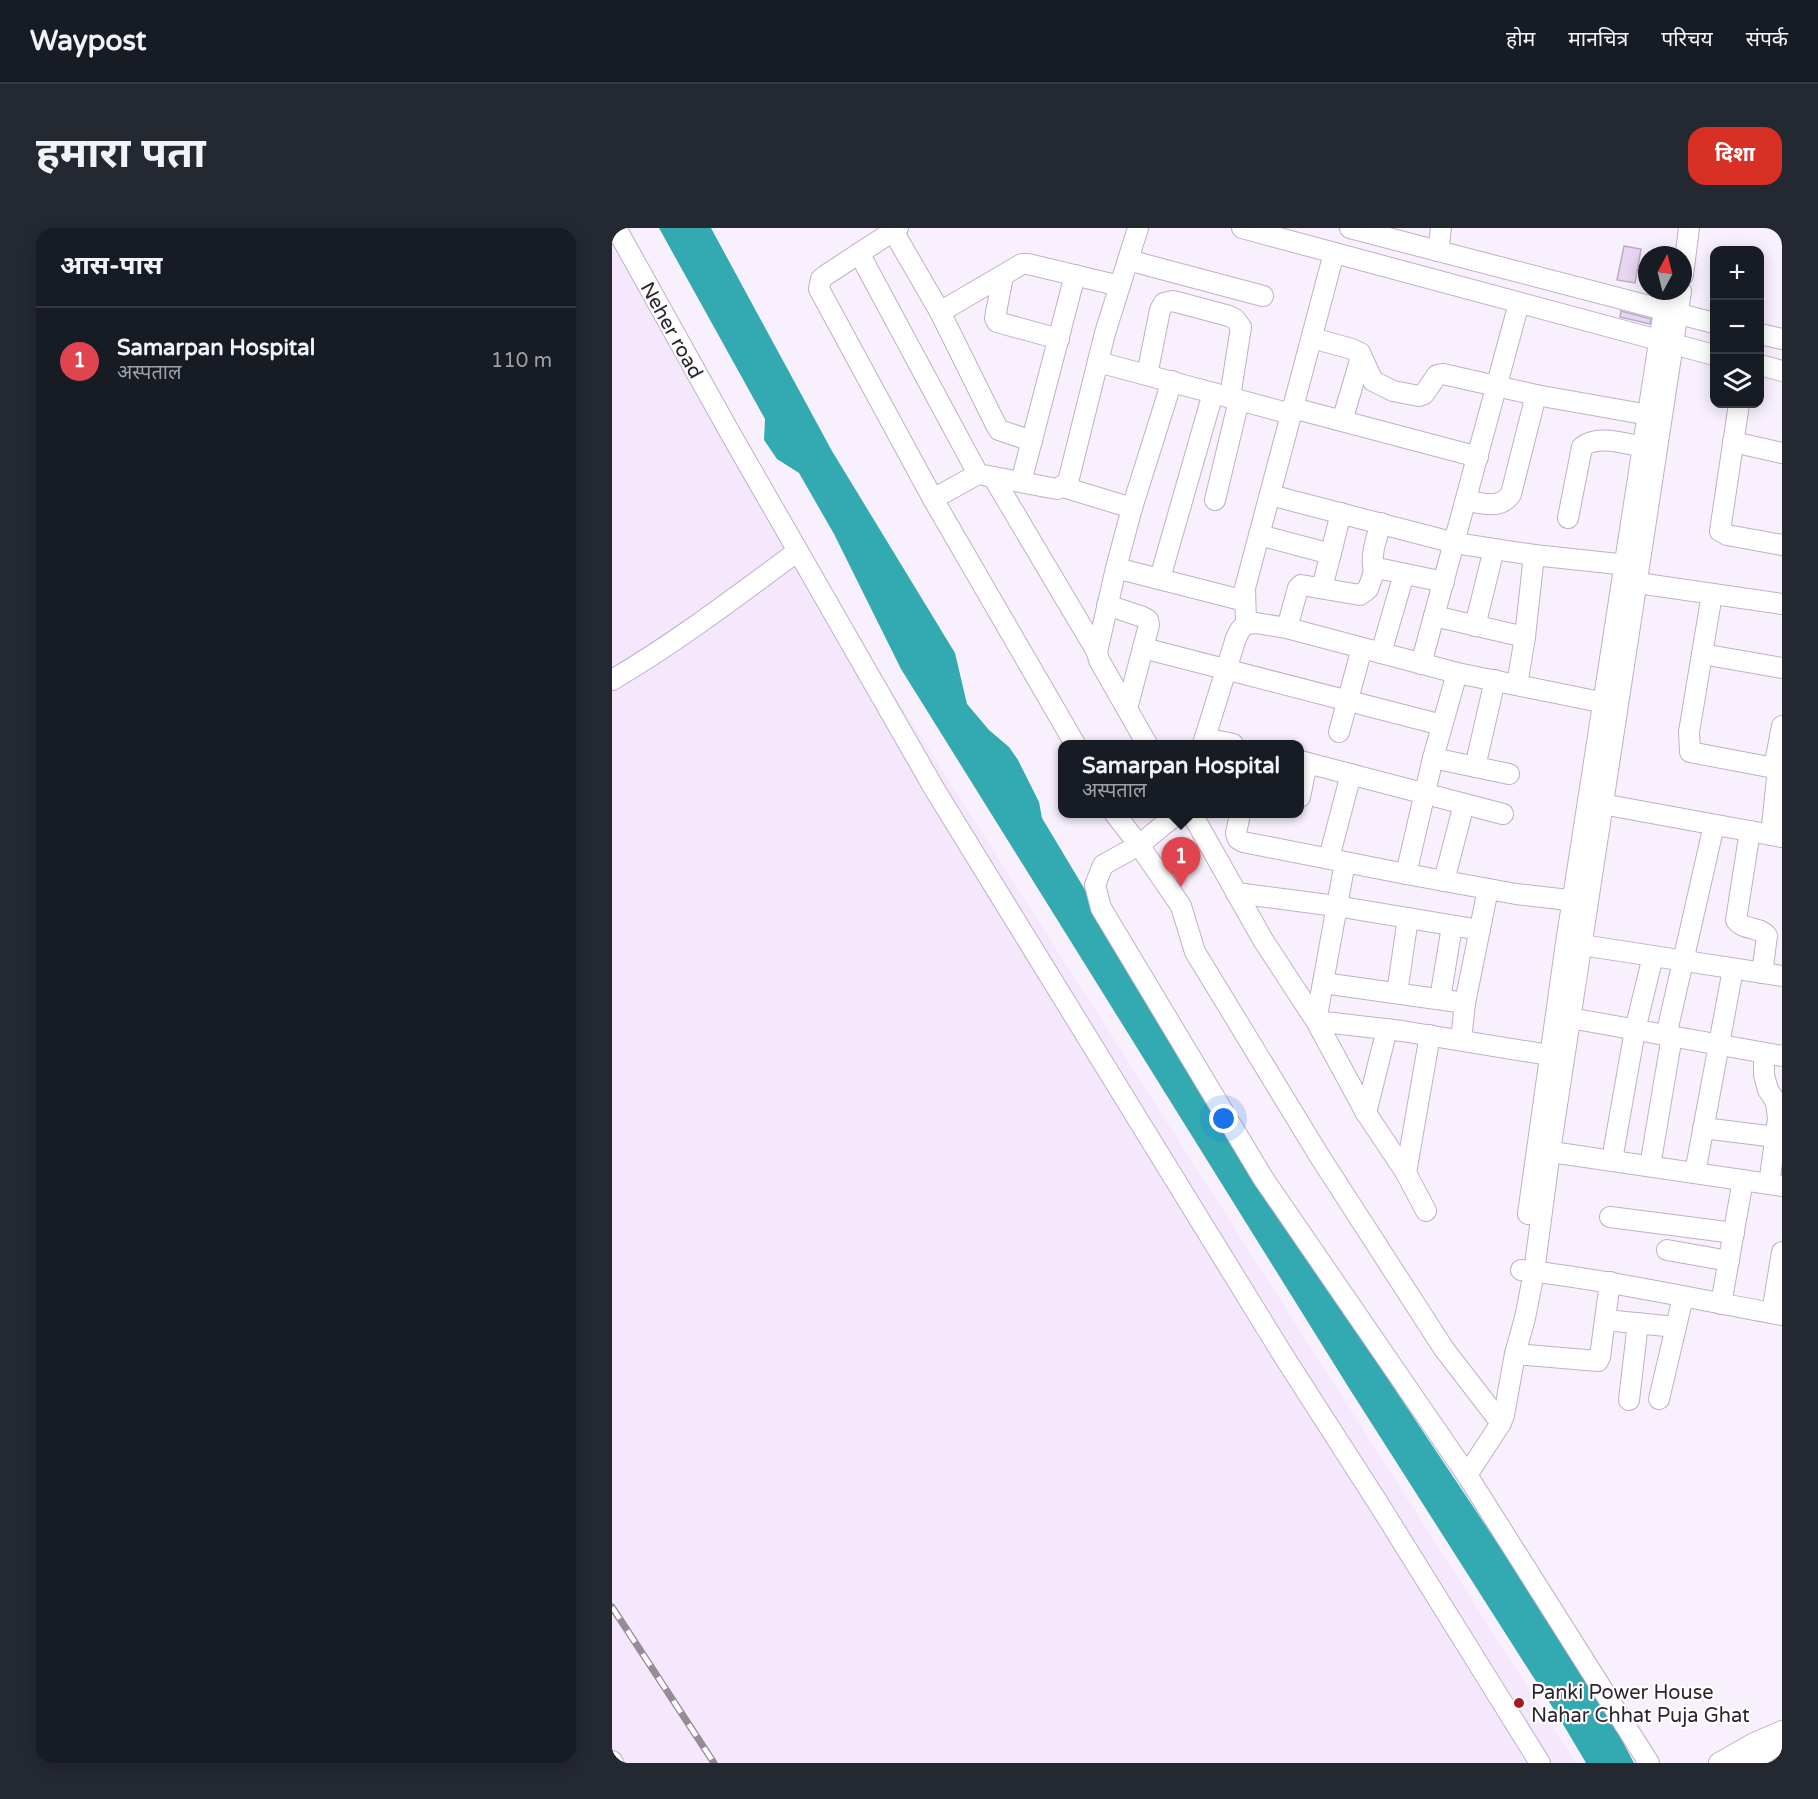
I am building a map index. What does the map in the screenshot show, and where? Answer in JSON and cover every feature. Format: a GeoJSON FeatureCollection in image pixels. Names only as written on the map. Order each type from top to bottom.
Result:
{"type":"FeatureCollection","features":[{"type":"Feature","properties":{"kind":"street","name":"Neher road"},"geometry":{"type":"LineString","coordinates":[[616,228],[729,431],[935,790],[1277,1345],[1540,1763]]}},
{"type":"Feature","properties":{"kind":"street"},"geometry":{"type":"LineString","coordinates":[[933,499],[986,476],[1057,489],[1068,482],[1098,362],[1138,228]]}},
{"type":"Feature","properties":{"kind":"street"},"geometry":{"type":"LineString","coordinates":[[1242,228],[1710,354]]}},
{"type":"Feature","properties":{"kind":"street"},"geometry":{"type":"LineString","coordinates":[[1350,228],[1670,305],[1710,320]]}},
{"type":"Feature","properties":{"kind":"street"},"geometry":{"type":"LineString","coordinates":[[1438,251],[1442,228]]}},
{"type":"Feature","properties":{"kind":"street"},"geometry":{"type":"LineString","coordinates":[[1673,246],[1676,228]]}},
{"type":"Feature","properties":{"kind":"street"},"geometry":{"type":"LineString","coordinates":[[1687,246],[1689,228]]}},
{"type":"Feature","properties":{"kind":"street"},"geometry":{"type":"LineString","coordinates":[[1032,441],[999,430],[940,312],[895,230],[821,279],[819,289],[933,499],[1073,740]]}},
{"type":"Feature","properties":{"kind":"street"},"geometry":{"type":"LineString","coordinates":[[860,253],[986,476],[1097,652],[1099,660],[1145,740]]}},
{"type":"Feature","properties":{"kind":"street"},"geometry":{"type":"LineString","coordinates":[[1246,624],[1245,588],[1334,253]]}},
{"type":"Feature","properties":{"kind":"street"},"geometry":{"type":"LineString","coordinates":[[1128,260],[1263,296]]}},
{"type":"Feature","properties":{"kind":"street"},"geometry":{"type":"LineString","coordinates":[[940,312],[1022,264],[1120,286]]}},
{"type":"Feature","properties":{"kind":"street"},"geometry":{"type":"LineString","coordinates":[[1021,482],[1076,275]]}},
{"type":"Feature","properties":{"kind":"street"},"geometry":{"type":"LineString","coordinates":[[1003,276],[995,318],[997,322],[1059,339]]}},
{"type":"Feature","properties":{"kind":"street"},"geometry":{"type":"LineString","coordinates":[[1148,375],[1160,310],[1164,303],[1173,302],[1229,316],[1235,319],[1241,327],[1227,397],[1215,500]]}},
{"type":"Feature","properties":{"kind":"street"},"geometry":{"type":"LineString","coordinates":[[1421,663],[1520,303]]}},
{"type":"Feature","properties":{"kind":"street"},"geometry":{"type":"LineString","coordinates":[[1467,1475],[1501,1423],[1525,1318],[1527,1271],[1543,1150],[1667,343],[1670,305]]}},
{"type":"Feature","properties":{"kind":"street"},"geometry":{"type":"LineString","coordinates":[[1764,335],[1782,339]]}},
{"type":"Feature","properties":{"kind":"street"},"geometry":{"type":"LineString","coordinates":[[1312,338],[1360,353],[1373,381],[1393,391],[1419,396],[1424,394],[1437,375],[1443,374],[1536,395],[1649,415]]}},
{"type":"Feature","properties":{"kind":"street"},"geometry":{"type":"LineString","coordinates":[[1631,573],[1649,415],[1667,343]]}},
{"type":"Feature","properties":{"kind":"street"},"geometry":{"type":"LineString","coordinates":[[1342,421],[1359,364],[1360,353]]}},
{"type":"Feature","properties":{"kind":"street"},"geometry":{"type":"LineString","coordinates":[[1098,362],[1227,397],[1342,421],[1478,457]]}},
{"type":"Feature","properties":{"kind":"street"},"geometry":{"type":"LineString","coordinates":[[1764,366],[1782,371]]}},
{"type":"Feature","properties":{"kind":"street"},"geometry":{"type":"LineString","coordinates":[[1097,652],[1132,508],[1172,381]]}},
{"type":"Feature","properties":{"kind":"street"},"geometry":{"type":"LineString","coordinates":[[1466,501],[1503,504],[1511,494],[1536,395]]}},
{"type":"Feature","properties":{"kind":"street"},"geometry":{"type":"LineString","coordinates":[[1160,578],[1227,397]]}},
{"type":"Feature","properties":{"kind":"street"},"geometry":{"type":"LineString","coordinates":[[1738,408],[1720,531],[1727,535],[1782,545]]}},
{"type":"Feature","properties":{"kind":"street"},"geometry":{"type":"LineString","coordinates":[[1568,518],[1582,447],[1599,440],[1644,447]]}},
{"type":"Feature","properties":{"kind":"street"},"geometry":{"type":"LineString","coordinates":[[1733,442],[1782,453]]}},
{"type":"Feature","properties":{"kind":"street"},"geometry":{"type":"LineString","coordinates":[[1062,487],[1132,508]]}},
{"type":"Feature","properties":{"kind":"street"},"geometry":{"type":"LineString","coordinates":[[1270,495],[1455,543],[1631,573],[1712,594],[1782,604]]}},
{"type":"Feature","properties":{"kind":"street"},"geometry":{"type":"LineString","coordinates":[[1322,588],[1341,513]]}},
{"type":"Feature","properties":{"kind":"street"},"geometry":{"type":"LineString","coordinates":[[1287,628],[1298,588],[1301,585],[1306,584],[1360,596],[1368,589],[1374,572],[1373,552],[1381,524]]}},
{"type":"Feature","properties":{"kind":"street"},"geometry":{"type":"LineString","coordinates":[[1259,535],[1331,554]]}},
{"type":"Feature","properties":{"kind":"street"},"geometry":{"type":"LineString","coordinates":[[1475,626],[1494,549]]}},
{"type":"Feature","properties":{"kind":"street"},"geometry":{"type":"LineString","coordinates":[[612,680],[647,660],[798,551]]}},
{"type":"Feature","properties":{"kind":"street"},"geometry":{"type":"LineString","coordinates":[[1517,685],[1525,638],[1534,555]]}},
{"type":"Feature","properties":{"kind":"street"},"geometry":{"type":"LineString","coordinates":[[1116,568],[1245,601]]}},
{"type":"Feature","properties":{"kind":"street"},"geometry":{"type":"LineString","coordinates":[[1374,572],[1382,569],[1444,582]]}},
{"type":"Feature","properties":{"kind":"street"},"geometry":{"type":"LineString","coordinates":[[1381,653],[1404,574]]}},
{"type":"Feature","properties":{"kind":"street"},"geometry":{"type":"LineString","coordinates":[[1712,594],[1689,732],[1690,752],[1774,768]]}},
{"type":"Feature","properties":{"kind":"street"},"geometry":{"type":"LineString","coordinates":[[1107,605],[1137,614],[1148,620],[1149,625],[1127,709]]}},
{"type":"Feature","properties":{"kind":"street"},"geometry":{"type":"LineString","coordinates":[[1434,616],[1525,638]]}},
{"type":"Feature","properties":{"kind":"street"},"geometry":{"type":"LineString","coordinates":[[1204,740],[1236,638],[1246,624],[1256,623],[1287,628],[1457,673],[1611,704]]}},
{"type":"Feature","properties":{"kind":"street"},"geometry":{"type":"LineString","coordinates":[[1143,648],[1442,725]]}},
{"type":"Feature","properties":{"kind":"street"},"geometry":{"type":"LineString","coordinates":[[1339,732],[1362,648]]}},
{"type":"Feature","properties":{"kind":"street"},"geometry":{"type":"LineString","coordinates":[[1702,654],[1782,668]]}},
{"type":"Feature","properties":{"kind":"street"},"geometry":{"type":"LineString","coordinates":[[1406,874],[1433,758],[1457,673]]}},
{"type":"Feature","properties":{"kind":"street"},"geometry":{"type":"LineString","coordinates":[[1475,767],[1495,680]]}},
{"type":"Feature","properties":{"kind":"street"},"geometry":{"type":"LineString","coordinates":[[1596,803],[1776,836],[1777,772],[1774,768],[1782,726]]}},
{"type":"Feature","properties":{"kind":"street"},"geometry":{"type":"LineString","coordinates":[[1433,758],[1509,774]]}},
{"type":"Feature","properties":{"kind":"street"},"geometry":{"type":"LineString","coordinates":[[1304,762],[1503,814]]}},
{"type":"Feature","properties":{"kind":"street"},"geometry":{"type":"LineString","coordinates":[[1316,1021],[1336,906],[1337,860],[1351,774]]}},
{"type":"Feature","properties":{"kind":"street"},"geometry":{"type":"LineString","coordinates":[[1444,881],[1464,804]]}},
{"type":"Feature","properties":{"kind":"street"},"geometry":{"type":"LineString","coordinates":[[1119,818],[1181,906],[1195,952],[1320,1157],[1444,1349],[1501,1423]]}},
{"type":"Feature","properties":{"kind":"street"},"geometry":{"type":"LineString","coordinates":[[1171,818],[1138,845],[1102,865],[1095,885],[1101,908],[1263,1178],[1467,1475],[1649,1763]]}},
{"type":"Feature","properties":{"kind":"street"},"geometry":{"type":"LineString","coordinates":[[1195,818],[1263,940],[1316,1021],[1366,1113],[1406,1173],[1426,1211]]}},
{"type":"Feature","properties":{"kind":"street"},"geometry":{"type":"LineString","coordinates":[[1239,818],[1236,833],[1238,839],[1243,842],[1488,889],[1581,902]]}},
{"type":"Feature","properties":{"kind":"street"},"geometry":{"type":"LineString","coordinates":[[1650,1166],[1669,1036],[1683,961],[1714,825]]}},
{"type":"Feature","properties":{"kind":"street"},"geometry":{"type":"LineString","coordinates":[[1750,831],[1736,920],[1739,924],[1764,932],[1767,936],[1762,973]]}},
{"type":"Feature","properties":{"kind":"street"},"geometry":{"type":"LineString","coordinates":[[1461,1040],[1465,1003],[1488,889]]}},
{"type":"Feature","properties":{"kind":"street"},"geometry":{"type":"LineString","coordinates":[[1236,892],[1479,930]]}},
{"type":"Feature","properties":{"kind":"street"},"geometry":{"type":"LineString","coordinates":[[1397,993],[1408,918]]}},
{"type":"Feature","properties":{"kind":"street"},"geometry":{"type":"LineString","coordinates":[[1440,999],[1452,926]]}},
{"type":"Feature","properties":{"kind":"street"},"geometry":{"type":"LineString","coordinates":[[1574,944],[1782,976]]}},
{"type":"Feature","properties":{"kind":"street"},"geometry":{"type":"LineString","coordinates":[[1557,1056],[1570,1018],[1574,944]]}},
{"type":"Feature","properties":{"kind":"street"},"geometry":{"type":"LineString","coordinates":[[1612,1160],[1635,1030],[1653,956]]}},
{"type":"Feature","properties":{"kind":"street"},"geometry":{"type":"LineString","coordinates":[[1695,1173],[1733,969]]}},
{"type":"Feature","properties":{"kind":"street"},"geometry":{"type":"LineString","coordinates":[[1323,983],[1465,1003]]}},
{"type":"Feature","properties":{"kind":"street"},"geometry":{"type":"LineString","coordinates":[[1543,1150],[1776,1185],[1778,1108],[1768,1090],[1764,1075],[1773,1054],[1570,1018]]}},
{"type":"Feature","properties":{"kind":"street"},"geometry":{"type":"LineString","coordinates":[[1316,1021],[1430,1035],[1557,1056]]}},
{"type":"Feature","properties":{"kind":"street"},"geometry":{"type":"LineString","coordinates":[[1366,1113],[1387,1029]]}},
{"type":"Feature","properties":{"kind":"street"},"geometry":{"type":"LineString","coordinates":[[1406,1173],[1430,1035]]}},
{"type":"Feature","properties":{"kind":"street"},"geometry":{"type":"LineString","coordinates":[[1703,1128],[1776,1137]]}},
{"type":"Feature","properties":{"kind":"street"},"geometry":{"type":"LineString","coordinates":[[1721,1304],[1743,1180]]}},
{"type":"Feature","properties":{"kind":"street"},"geometry":{"type":"LineString","coordinates":[[1610,1216],[1734,1233]]}},
{"type":"Feature","properties":{"kind":"street"},"geometry":{"type":"LineString","coordinates":[[1667,1250],[1729,1261]]}},
{"type":"Feature","properties":{"kind":"street"},"geometry":{"type":"LineString","coordinates":[[1527,1271],[1610,1282],[1777,1314],[1782,1252]]}},
{"type":"Feature","properties":{"kind":"street"},"geometry":{"type":"LineString","coordinates":[[1598,1361],[1610,1282]]}},
{"type":"Feature","properties":{"kind":"street"},"geometry":{"type":"LineString","coordinates":[[1659,1399],[1683,1297]]}},
{"type":"Feature","properties":{"kind":"street"},"geometry":{"type":"LineString","coordinates":[[1605,1320],[1676,1327]]}},
{"type":"Feature","properties":{"kind":"street"},"geometry":{"type":"LineString","coordinates":[[1629,1400],[1638,1323]]}},
{"type":"Feature","properties":{"kind":"street"},"geometry":{"type":"LineString","coordinates":[[1515,1354],[1633,1364]]}},
{"type":"Feature","properties":{"kind":"street"},"geometry":{"type":"LineString","coordinates":[[1719,1763],[1754,1743],[1782,1731]]}},
{"type":"Feature","properties":{"kind":"street"},"geometry":{"type":"LineString","coordinates":[[1750,1763],[1782,1741]]}},
{"type":"Feature","properties":{"kind":"street"},"geometry":{"type":"LineString","coordinates":[[1767,1763],[1782,1753]]}},
{"type":"Feature","properties":{"kind":"shaded area"},"geometry":{"type":"Polygon","coordinates":[[[612,228],[790,532],[1576,1763],[612,1763],[612,228]]]}},
{"type":"Feature","properties":{"kind":"water"},"geometry":{"type":"Polygon","coordinates":[[[659,228],[711,228],[832,451],[955,653],[967,704],[989,730],[1009,747],[1018,760],[1039,802],[1042,818],[1232,1135],[1392,1385],[1596,1691],[1634,1763],[1586,1763],[1349,1388],[901,669],[834,534],[799,473],[777,459],[764,440],[765,419],[659,228]]]}},
{"type":"Feature","properties":{"kind":"building"},"geometry":{"type":"Polygon","coordinates":[[[1624,246],[1638,248],[1635,283],[1617,280],[1624,246]]]}},
{"type":"Feature","properties":{"kind":"building"},"geometry":{"type":"Polygon","coordinates":[[[1621,311],[1651,319],[1650,324],[1620,317],[1621,311]]]}},
{"type":"Feature","properties":{"kind":"railway"},"geometry":{"type":"LineString","coordinates":[[612,1607],[714,1763]]}},
{"type":"Feature","properties":{"kind":"place","name":"Samarpan Hospital"},"geometry":{"type":"Point","coordinates":[1181,887]}},
{"type":"Feature","properties":{"kind":"place","name":"Panki Power House Nahar Chhat Puja Ghat"},"geometry":{"type":"Point","coordinates":[1519,1703]}}]}
